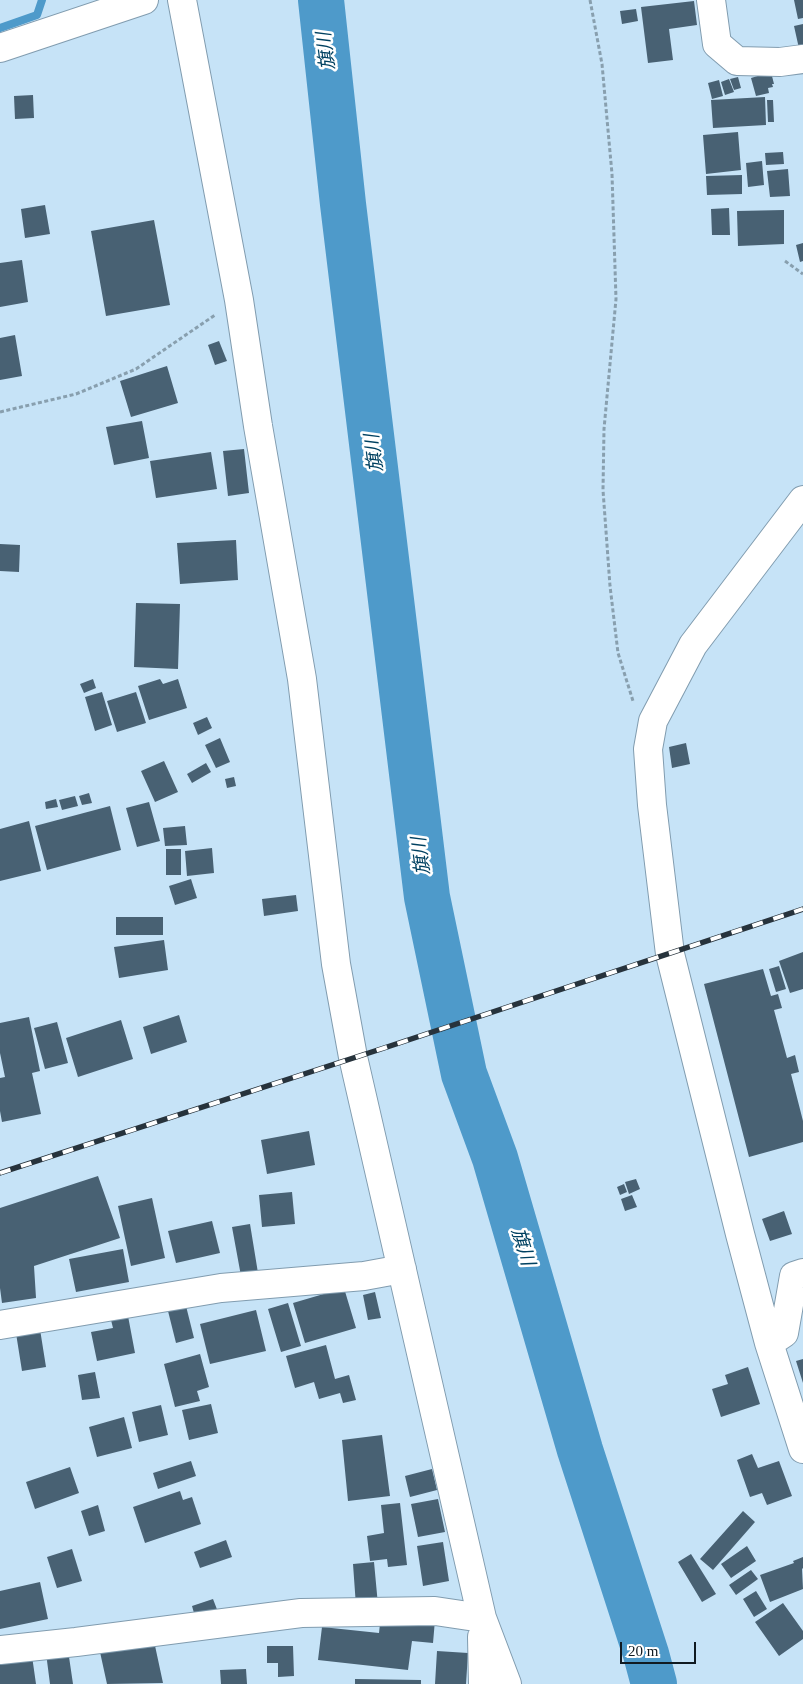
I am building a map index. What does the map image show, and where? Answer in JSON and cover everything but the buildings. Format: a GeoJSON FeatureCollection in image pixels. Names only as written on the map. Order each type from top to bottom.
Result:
{"type":"FeatureCollection","features":[{"type":"Feature","properties":{"kind":"street"},"geometry":{"type":"LineString","coordinates":[[0,48],[144,0]]}},
{"type":"Feature","properties":{"kind":"street"},"geometry":{"type":"LineString","coordinates":[[182,0],[239,300],[258,426],[302,678],[336,964],[353,1057],[482,1618],[507,1684]]}},
{"type":"Feature","properties":{"kind":"street"},"geometry":{"type":"LineString","coordinates":[[711,0],[717,44],[737,61],[780,62],[803,59]]}},
{"type":"Feature","properties":{"kind":"street"},"geometry":{"type":"LineString","coordinates":[[803,500],[694,645],[653,721],[648,750],[652,805],[670,954],[740,1234],[770,1343],[796,1404],[803,1449]]}},
{"type":"Feature","properties":{"kind":"street"},"geometry":{"type":"LineString","coordinates":[[0,1325],[221,1288],[364,1276],[402,1269]]}},
{"type":"Feature","properties":{"kind":"street"},"geometry":{"type":"LineString","coordinates":[[770,1343],[784,1333],[794,1276],[803,1272]]}},
{"type":"Feature","properties":{"kind":"street"},"geometry":{"type":"LineString","coordinates":[[0,1650],[301,1613],[435,1611],[482,1618]]}},
{"type":"Feature","properties":{"kind":"street"},"geometry":{"type":"LineString","coordinates":[[482,1618],[483,1684]]}},
{"type":"Feature","properties":{"kind":"path"},"geometry":{"type":"LineString","coordinates":[[590,0],[603,74],[612,174],[616,289],[604,429],[603,490],[610,586],[618,653],[634,706]]}},
{"type":"Feature","properties":{"kind":"path"},"geometry":{"type":"LineString","coordinates":[[784,261],[803,274]]}},
{"type":"Feature","properties":{"kind":"path"},"geometry":{"type":"LineString","coordinates":[[0,412],[76,394],[136,370],[239,300]]}},
{"type":"Feature","properties":{"kind":"waterway"},"geometry":{"type":"LineString","coordinates":[[0,28],[37,15],[42,0]]}},
{"type":"Feature","properties":{"kind":"waterway","name":"旗川"},"geometry":{"type":"LineString","coordinates":[[321,0],[343,204],[427,897],[464,1074],[495,1158],[580,1450],[654,1684]]}},
{"type":"Feature","properties":{"kind":"railway"},"geometry":{"type":"LineString","coordinates":[[0,1173],[803,909]]}}]}
